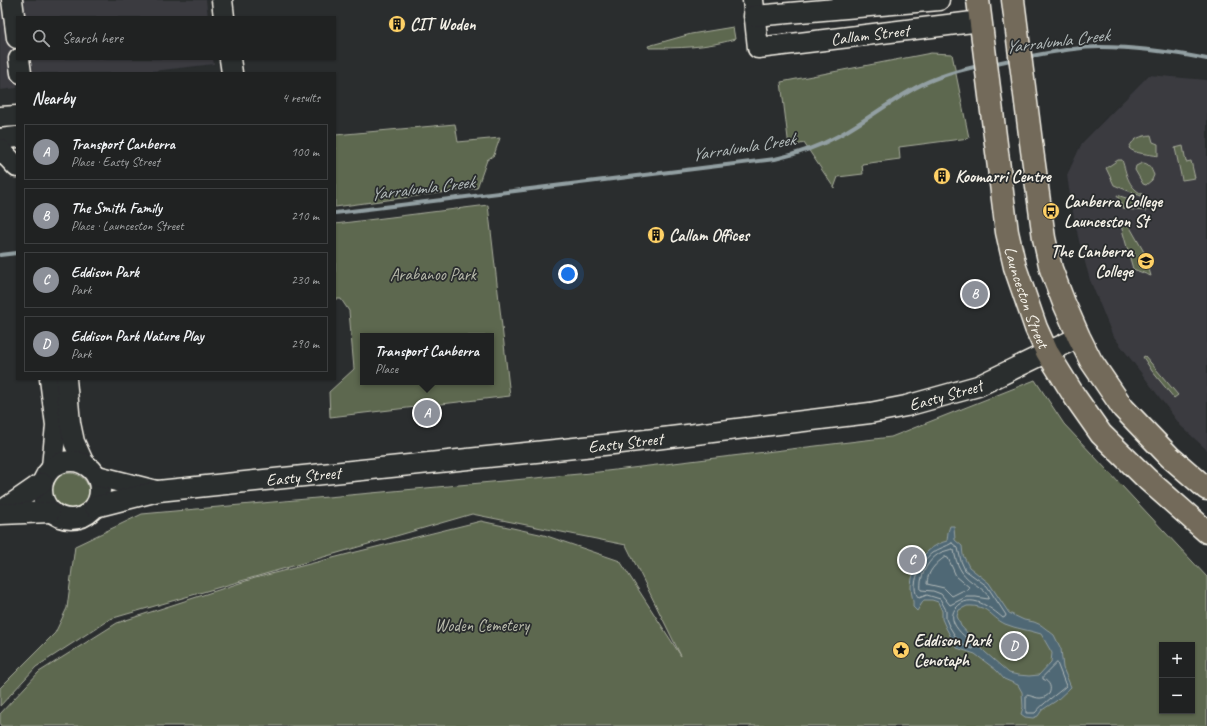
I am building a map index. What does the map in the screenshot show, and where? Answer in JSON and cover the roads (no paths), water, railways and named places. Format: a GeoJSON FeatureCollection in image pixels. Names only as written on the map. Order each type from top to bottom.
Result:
{"type":"FeatureCollection","features":[{"type":"Feature","properties":{"kind":"main road","name":"Launceston Street"},"geometry":{"type":"LineString","coordinates":[[1013,0],[1020,44],[1044,238],[1051,269],[1079,337],[1091,361],[1123,408],[1170,457],[1207,489]]}},
{"type":"Feature","properties":{"kind":"main road","name":"Launceston Street"},"geometry":{"type":"LineString","coordinates":[[979,10],[1007,232],[1013,260],[1029,310],[1047,352],[1101,434],[1148,480],[1207,532]]}},
{"type":"Feature","properties":{"kind":"street"},"geometry":{"type":"LineString","coordinates":[[12,0],[16,30]]}},
{"type":"Feature","properties":{"kind":"street"},"geometry":{"type":"LineString","coordinates":[[222,0],[224,16]]}},
{"type":"Feature","properties":{"kind":"street","name":"Callam Street"},"geometry":{"type":"LineString","coordinates":[[939,0],[754,8],[758,48],[979,10]]}},
{"type":"Feature","properties":{"kind":"street"},"geometry":{"type":"LineString","coordinates":[[20,60],[21,72]]}},
{"type":"Feature","properties":{"kind":"street"},"geometry":{"type":"LineString","coordinates":[[230,60],[232,72]]}},
{"type":"Feature","properties":{"kind":"street"},"geometry":{"type":"LineString","coordinates":[[0,117],[16,116]]}},
{"type":"Feature","properties":{"kind":"street"},"geometry":{"type":"LineString","coordinates":[[0,139],[16,137]]}},
{"type":"Feature","properties":{"kind":"street"},"geometry":{"type":"LineString","coordinates":[[0,148],[16,166]]}},
{"type":"Feature","properties":{"kind":"street","name":"Easty Street"},"geometry":{"type":"LineString","coordinates":[[95,507],[158,491],[613,444],[870,413],[906,406],[978,386],[1079,337]]}},
{"type":"Feature","properties":{"kind":"street"},"geometry":{"type":"LineString","coordinates":[[50,380],[56,425],[47,475],[41,491],[42,499],[50,512],[59,518],[74,520],[88,514],[95,507],[99,500],[100,484],[74,442],[70,423],[66,380]]}},
{"type":"Feature","properties":{"kind":"street"},"geometry":{"type":"LineString","coordinates":[[0,513],[60,463],[76,461],[90,470]]}},
{"type":"Feature","properties":{"kind":"street","name":"Easty Street"},"geometry":{"type":"LineString","coordinates":[[90,470],[158,491]]}},
{"type":"Feature","properties":{"kind":"street"},"geometry":{"type":"LineString","coordinates":[[0,513],[50,512]]}},
{"type":"Feature","properties":{"kind":"water"},"geometry":{"type":"Polygon","coordinates":[[[950,526],[954,526],[955,540],[962,546],[963,555],[969,567],[989,583],[1009,613],[1024,620],[1041,625],[1054,635],[1061,649],[1063,668],[1071,687],[1056,701],[1042,710],[1038,716],[1033,718],[1025,717],[1021,714],[1023,707],[1022,692],[1018,685],[1004,679],[996,670],[975,654],[957,648],[942,619],[942,611],[938,602],[924,600],[917,611],[913,607],[911,588],[917,565],[926,553],[939,544],[947,541],[950,526]],[[967,606],[959,610],[957,616],[961,626],[985,652],[1009,673],[1029,676],[1039,675],[1051,662],[1052,653],[1041,634],[1005,624],[984,609],[974,606],[967,606]]]}},
{"type":"Feature","properties":{"kind":"waterway","name":"Yarralumla Creek"},"geometry":{"type":"LineString","coordinates":[[1027,57],[1073,49],[1100,47],[1154,50],[1207,59]]}},
{"type":"Feature","properties":{"kind":"waterway","name":"Yarralumla Creek"},"geometry":{"type":"LineString","coordinates":[[992,64],[1015,59]]}},
{"type":"Feature","properties":{"kind":"waterway","name":"Yarralumla Creek"},"geometry":{"type":"LineString","coordinates":[[336,213],[775,159],[823,144],[856,126],[899,97],[933,79],[979,66]]}},
{"type":"Feature","properties":{"kind":"waterway","name":"Yarralumla Creek"},"geometry":{"type":"LineString","coordinates":[[0,255],[16,253]]}},
{"type":"Feature","properties":{"kind":"place","name":"CIT Woden"},"geometry":{"type":"Point","coordinates":[397,24]}},
{"type":"Feature","properties":{"kind":"place","name":"Koomarri Centre"},"geometry":{"type":"Point","coordinates":[942,176]}},
{"type":"Feature","properties":{"kind":"place","name":"Canberra College Launceston St"},"geometry":{"type":"Point","coordinates":[1051,211]}},
{"type":"Feature","properties":{"kind":"place","name":"Callam Offices"},"geometry":{"type":"Point","coordinates":[656,235]}},
{"type":"Feature","properties":{"kind":"place","name":"The Canberra College"},"geometry":{"type":"Point","coordinates":[1146,261]}},
{"type":"Feature","properties":{"kind":"place","name":"The Smith Family"},"geometry":{"type":"Point","coordinates":[975,294]}},
{"type":"Feature","properties":{"kind":"place","name":"Transport Canberra"},"geometry":{"type":"Point","coordinates":[427,413]}},
{"type":"Feature","properties":{"kind":"place","name":"Eddison Park"},"geometry":{"type":"Point","coordinates":[912,560]}},
{"type":"Feature","properties":{"kind":"place","name":"Eddison Park Nature Play"},"geometry":{"type":"Point","coordinates":[1014,646]}},
{"type":"Feature","properties":{"kind":"place","name":"Eddison Park Cenotaph"},"geometry":{"type":"Point","coordinates":[901,650]}},
{"type":"Feature","properties":{"kind":"park label","name":"Arabanoo Park"},"geometry":{"type":"Point","coordinates":[433,274]}},
{"type":"Feature","properties":{"kind":"park label","name":"Woden Cemetery"},"geometry":{"type":"Point","coordinates":[482,625]}}]}
